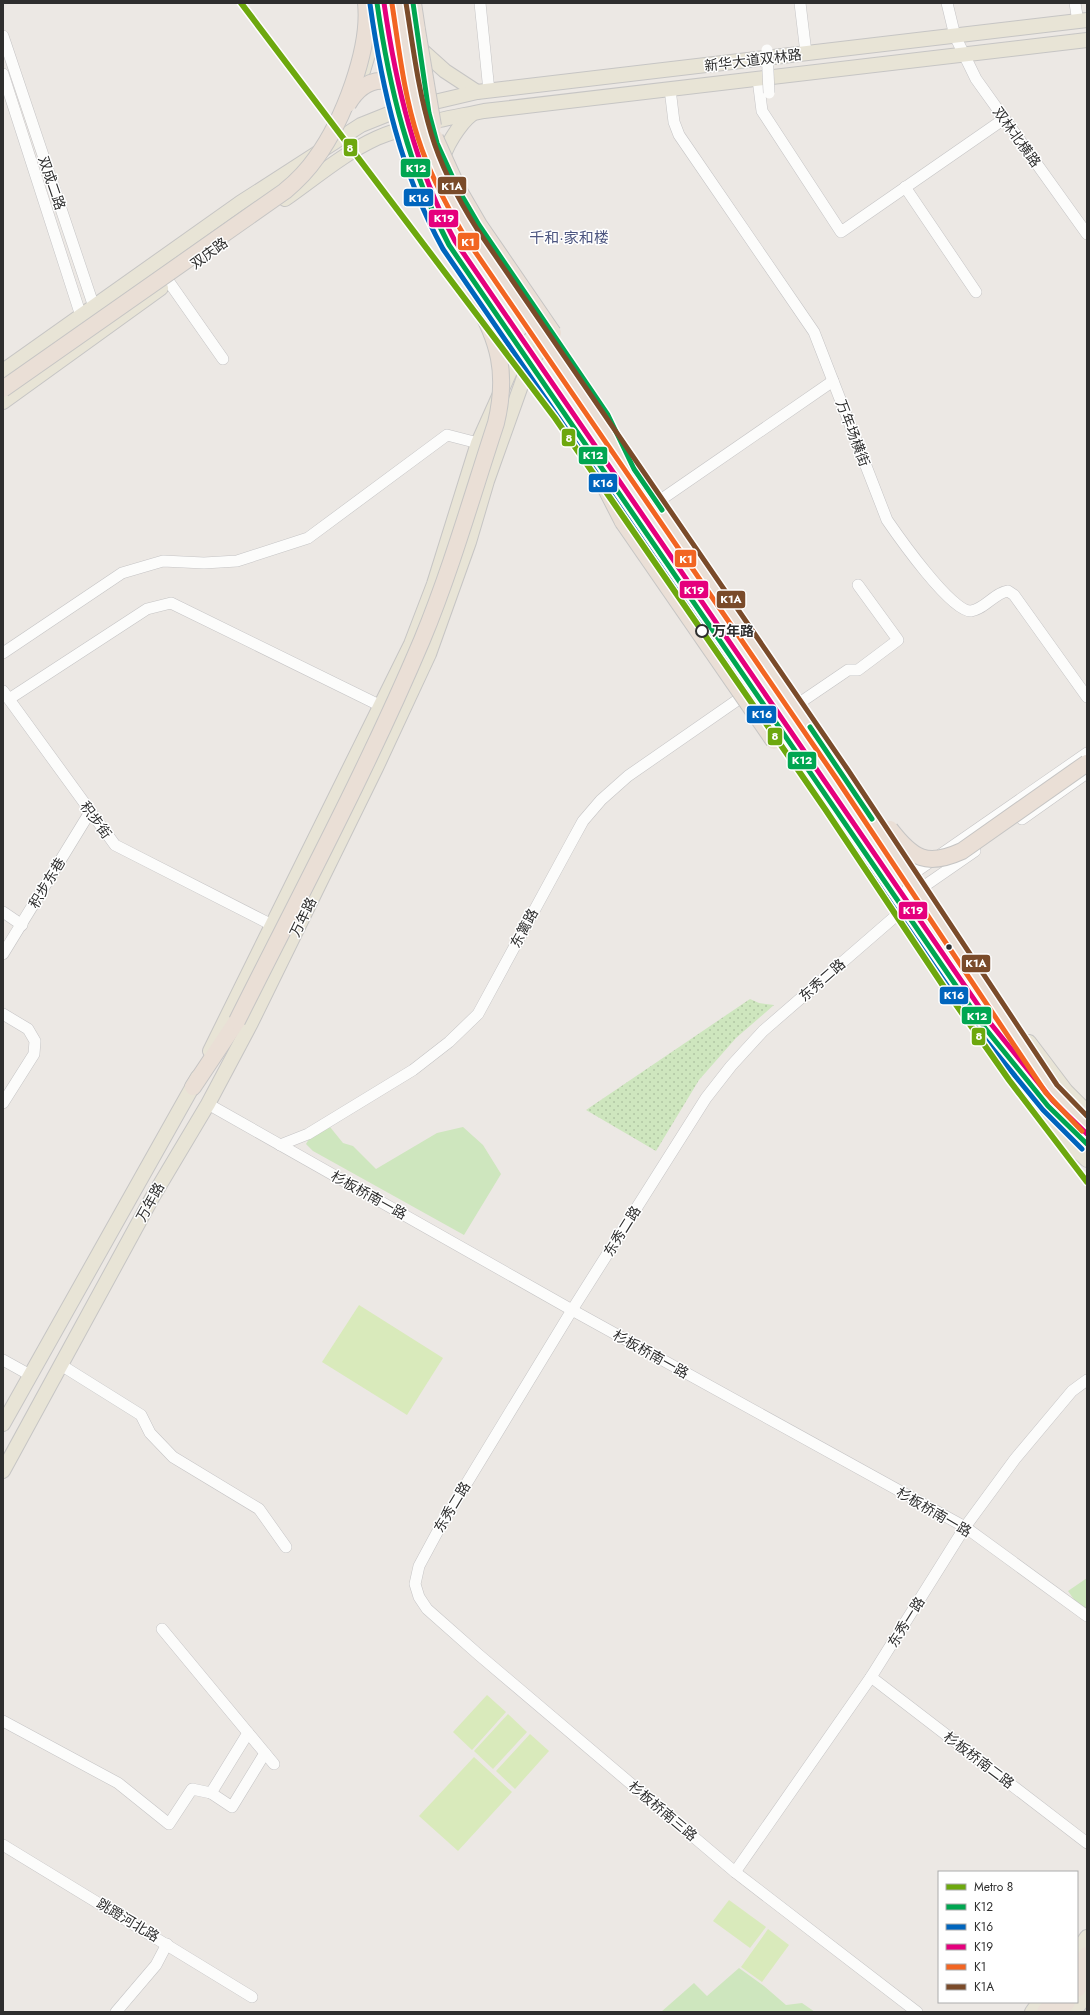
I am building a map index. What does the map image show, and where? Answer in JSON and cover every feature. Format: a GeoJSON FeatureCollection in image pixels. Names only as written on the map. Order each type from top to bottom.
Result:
{"type":"FeatureCollection","features":[{"type":"Feature","properties":{"kind":"highway"},"geometry":{"type":"LineString","coordinates":[[3,389],[285,191],[302,176],[317,158],[336,122],[357,73],[366,33],[366,3]]}},
{"type":"Feature","properties":{"kind":"highway"},"geometry":{"type":"LineString","coordinates":[[193,1087],[237,1021],[371,751],[422,640],[458,542],[501,403],[502,381],[494,339],[412,163],[400,117],[380,26],[381,3]]}},
{"type":"Feature","properties":{"kind":"highway"},"geometry":{"type":"LineString","coordinates":[[399,3],[413,91],[424,134],[435,165],[449,196],[471,233],[842,774],[1052,1090],[1087,1126]]}},
{"type":"Feature","properties":{"kind":"highway"},"geometry":{"type":"LineString","coordinates":[[413,3],[414,34],[429,112],[437,143]]}},
{"type":"Feature","properties":{"kind":"highway"},"geometry":{"type":"LineString","coordinates":[[336,122],[350,100],[359,91],[375,82],[387,80],[405,89],[411,96],[437,143],[458,189],[479,225],[608,415],[634,469]]}},
{"type":"Feature","properties":{"kind":"highway"},"geometry":{"type":"LineString","coordinates":[[449,245],[904,918],[985,1028],[1048,1106],[1087,1144]]}},
{"type":"Feature","properties":{"kind":"highway"},"geometry":{"type":"LineString","coordinates":[[589,455],[623,522],[871,880],[904,918]]}},
{"type":"Feature","properties":{"kind":"highway"},"geometry":{"type":"LineString","coordinates":[[842,774],[870,804],[903,846],[918,856],[930,860],[946,858],[962,850],[1087,763]]}},
{"type":"Feature","properties":{"kind":"highway"},"geometry":{"type":"LineString","coordinates":[[1078,1968],[1087,1955]]}},
{"type":"Feature","properties":{"kind":"highway"},"geometry":{"type":"LineString","coordinates":[[1078,1988],[1087,1975]]}},
{"type":"Feature","properties":{"kind":"highway"},"geometry":{"type":"LineString","coordinates":[[1045,2012],[1052,2003]]}},
{"type":"Feature","properties":{"kind":"highway"},"geometry":{"type":"LineString","coordinates":[[1060,2012],[1067,2003]]}},
{"type":"Feature","properties":{"kind":"main road"},"geometry":{"type":"LineString","coordinates":[[381,3],[399,131],[406,157],[440,237],[751,690],[996,1055],[1060,1135],[1087,1160]]}},
{"type":"Feature","properties":{"kind":"main road"},"geometry":{"type":"LineString","coordinates":[[304,160],[339,119],[352,99],[370,53],[381,3]]}},
{"type":"Feature","properties":{"kind":"main road"},"geometry":{"type":"LineString","coordinates":[[408,3],[414,34],[420,106],[444,178],[471,226],[541,326],[1025,1037],[1066,1091],[1087,1112]]}},
{"type":"Feature","properties":{"kind":"main road","name":"新华大道双林路"},"geometry":{"type":"LineString","coordinates":[[420,106],[483,92],[1082,21]]}},
{"type":"Feature","properties":{"kind":"main road"},"geometry":{"type":"LineString","coordinates":[[414,34],[425,54],[445,71],[483,92]]}},
{"type":"Feature","properties":{"kind":"main road","name":"新华大道双林路"},"geometry":{"type":"LineString","coordinates":[[426,124],[472,114],[1087,40]]}},
{"type":"Feature","properties":{"kind":"main road","name":"双庆路"},"geometry":{"type":"LineString","coordinates":[[3,371],[240,203],[304,160],[361,125],[396,111],[420,106]]}},
{"type":"Feature","properties":{"kind":"main road"},"geometry":{"type":"LineString","coordinates":[[444,178],[442,160],[464,119],[472,114]]}},
{"type":"Feature","properties":{"kind":"main road","name":"双庆路"},"geometry":{"type":"LineString","coordinates":[[3,402],[342,159],[377,138],[426,124]]}},
{"type":"Feature","properties":{"kind":"main road","name":"万年路"},"geometry":{"type":"LineString","coordinates":[[3,1424],[193,1087],[381,706],[411,644],[434,584],[478,443],[519,352],[541,326]]}},
{"type":"Feature","properties":{"kind":"main road","name":"万年路"},"geometry":{"type":"LineString","coordinates":[[3,1471],[152,1198],[208,1104],[251,1023],[376,768],[429,654],[469,542],[487,481],[528,366],[549,338]]}},
{"type":"Feature","properties":{"kind":"main road"},"geometry":{"type":"LineString","coordinates":[[355,758],[362,751],[372,751],[378,759],[376,768]]}},
{"type":"Feature","properties":{"kind":"main road"},"geometry":{"type":"LineString","coordinates":[[1078,1949],[1087,1937]]}},
{"type":"Feature","properties":{"kind":"main road"},"geometry":{"type":"LineString","coordinates":[[1074,2012],[1087,1994]]}},
{"type":"Feature","properties":{"kind":"main road"},"geometry":{"type":"LineString","coordinates":[[1032,2012],[1038,2003]]}},
{"type":"Feature","properties":{"kind":"street"},"geometry":{"type":"LineString","coordinates":[[480,3],[483,92]]}},
{"type":"Feature","properties":{"kind":"street"},"geometry":{"type":"LineString","coordinates":[[800,3],[806,53]]}},
{"type":"Feature","properties":{"kind":"street","name":"双林北横路"},"geometry":{"type":"LineString","coordinates":[[947,3],[955,36],[976,79],[1087,234]]}},
{"type":"Feature","properties":{"kind":"street"},"geometry":{"type":"LineString","coordinates":[[1075,3],[1082,21]]}},
{"type":"Feature","properties":{"kind":"street","name":"双成二路"},"geometry":{"type":"LineString","coordinates":[[3,36],[94,307],[106,327]]}},
{"type":"Feature","properties":{"kind":"street"},"geometry":{"type":"LineString","coordinates":[[767,50],[769,93]]}},
{"type":"Feature","properties":{"kind":"street","name":"双成二路"},"geometry":{"type":"LineString","coordinates":[[3,74],[81,316],[94,336]]}},
{"type":"Feature","properties":{"kind":"street"},"geometry":{"type":"LineString","coordinates":[[758,79],[762,111],[841,232],[1004,119]]}},
{"type":"Feature","properties":{"kind":"street","name":"万年场横街"},"geometry":{"type":"LineString","coordinates":[[670,89],[674,122],[679,135],[814,332],[887,520],[903,545],[946,596],[961,608],[969,611],[977,609],[1002,592],[1008,591],[1014,595],[1087,697]]}},
{"type":"Feature","properties":{"kind":"street"},"geometry":{"type":"LineString","coordinates":[[905,187],[976,292]]}},
{"type":"Feature","properties":{"kind":"street"},"geometry":{"type":"LineString","coordinates":[[169,282],[223,359]]}},
{"type":"Feature","properties":{"kind":"street"},"geometry":{"type":"LineString","coordinates":[[659,501],[833,381]]}},
{"type":"Feature","properties":{"kind":"street"},"geometry":{"type":"LineString","coordinates":[[3,653],[122,573],[163,562],[204,563],[237,561],[308,538],[447,435],[478,443]]}},
{"type":"Feature","properties":{"kind":"street"},"geometry":{"type":"LineString","coordinates":[[798,704],[848,670],[858,670],[898,640],[858,585]]}},
{"type":"Feature","properties":{"kind":"street"},"geometry":{"type":"LineString","coordinates":[[6,695],[147,609],[171,603],[381,706]]}},
{"type":"Feature","properties":{"kind":"street","name":"东篱路"},"geometry":{"type":"LineString","coordinates":[[280,1145],[308,1134],[413,1070],[449,1042],[478,1014],[572,841],[596,805],[628,776],[751,690]]}},
{"type":"Feature","properties":{"kind":"street","name":"积步街"},"geometry":{"type":"LineString","coordinates":[[6,695],[115,845],[272,925]]}},
{"type":"Feature","properties":{"kind":"street"},"geometry":{"type":"LineString","coordinates":[[904,918],[914,873],[1087,753]]}},
{"type":"Feature","properties":{"kind":"street","name":"东秀二路"},"geometry":{"type":"LineString","coordinates":[[419,1597],[415,1584],[419,1566],[440,1527],[572,1310],[706,1098],[731,1066],[764,1031],[904,918],[923,887],[1087,774]]}},
{"type":"Feature","properties":{"kind":"street","name":"积步东巷"},"geometry":{"type":"LineString","coordinates":[[3,954],[90,812]]}},
{"type":"Feature","properties":{"kind":"street"},"geometry":{"type":"LineString","coordinates":[[3,912],[22,925]]}},
{"type":"Feature","properties":{"kind":"street"},"geometry":{"type":"LineString","coordinates":[[3,1014],[28,1029],[35,1041],[34,1054],[3,1103]]}},
{"type":"Feature","properties":{"kind":"street","name":"杉板桥南一路"},"geometry":{"type":"LineString","coordinates":[[208,1104],[572,1310],[965,1527],[1087,1616]]}},
{"type":"Feature","properties":{"kind":"street"},"geometry":{"type":"LineString","coordinates":[[3,1360],[30,1375]]}},
{"type":"Feature","properties":{"kind":"street"},"geometry":{"type":"LineString","coordinates":[[60,1365],[141,1415],[150,1433],[173,1457],[259,1509],[286,1547]]}},
{"type":"Feature","properties":{"kind":"street","name":"东秀一路"},"geometry":{"type":"LineString","coordinates":[[735,1872],[871,1677],[965,1527],[1015,1459],[1072,1391],[1087,1380]]}},
{"type":"Feature","properties":{"kind":"street","name":"杉板桥南三路"},"geometry":{"type":"LineString","coordinates":[[419,1597],[427,1609],[462,1640],[735,1872],[917,2012]]}},
{"type":"Feature","properties":{"kind":"street"},"geometry":{"type":"LineString","coordinates":[[162,1629],[274,1764]]}},
{"type":"Feature","properties":{"kind":"street","name":"杉板桥南二路"},"geometry":{"type":"LineString","coordinates":[[871,1677],[1087,1843]]}},
{"type":"Feature","properties":{"kind":"street"},"geometry":{"type":"LineString","coordinates":[[3,1721],[118,1783],[169,1824],[192,1789],[211,1793],[232,1807],[265,1753]]}},
{"type":"Feature","properties":{"kind":"street"},"geometry":{"type":"LineString","coordinates":[[211,1793],[248,1733]]}},
{"type":"Feature","properties":{"kind":"street","name":"跳蹬河北路"},"geometry":{"type":"LineString","coordinates":[[3,1845],[252,1997]]}},
{"type":"Feature","properties":{"kind":"street"},"geometry":{"type":"LineString","coordinates":[[116,2012],[156,1965],[167,1944]]}},
{"type":"Feature","properties":{"kind":"green space"},"geometry":{"type":"Polygon","coordinates":[[[750,999],[759,1003],[774,1005],[736,1038],[699,1080],[656,1151],[586,1110],[750,999]]]}},
{"type":"Feature","properties":{"kind":"green space"},"geometry":{"type":"Polygon","coordinates":[[[330,1127],[343,1143],[353,1146],[376,1169],[437,1133],[463,1127],[483,1145],[501,1174],[464,1235],[313,1151],[306,1144],[309,1139],[330,1127]]]}},
{"type":"Feature","properties":{"kind":"green space"},"geometry":{"type":"Polygon","coordinates":[[[359,1305],[443,1358],[407,1415],[322,1362],[359,1305]]]}},
{"type":"Feature","properties":{"kind":"green space"},"geometry":{"type":"Polygon","coordinates":[[[1087,1578],[1087,1609],[1075,1601],[1068,1591],[1087,1578]]]}},
{"type":"Feature","properties":{"kind":"green space"},"geometry":{"type":"Polygon","coordinates":[[[487,1695],[506,1712],[472,1750],[453,1732],[487,1695]]]}},
{"type":"Feature","properties":{"kind":"green space"},"geometry":{"type":"Polygon","coordinates":[[[508,1714],[527,1732],[493,1769],[474,1751],[508,1714]]]}},
{"type":"Feature","properties":{"kind":"green space"},"geometry":{"type":"Polygon","coordinates":[[[530,1734],[549,1751],[515,1789],[496,1771],[530,1734]]]}},
{"type":"Feature","properties":{"kind":"green space"},"geometry":{"type":"Polygon","coordinates":[[[474,1757],[512,1792],[458,1851],[419,1816],[474,1757]]]}},
{"type":"Feature","properties":{"kind":"green space"},"geometry":{"type":"Polygon","coordinates":[[[729,1900],[766,1927],[750,1948],[713,1921],[729,1900]]]}},
{"type":"Feature","properties":{"kind":"green space"},"geometry":{"type":"Polygon","coordinates":[[[768,1929],[789,1945],[762,1982],[741,1967],[768,1929]]]}},
{"type":"Feature","properties":{"kind":"green space"},"geometry":{"type":"Polygon","coordinates":[[[739,1968],[764,1986],[786,2005],[802,2003],[815,2012],[661,2012],[694,1983],[707,1996],[739,1968]]]}},
{"type":"Feature","properties":{"kind":"metro line","name":"8"},"geometry":{"type":"LineString","coordinates":[[241,3],[555,418],[825,809],[950,996],[1009,1080],[1087,1182]]}},
{"type":"Feature","properties":{"kind":"transit line","name":"K12"},"geometry":{"type":"LineString","coordinates":[[377,3],[388,66],[402,127],[423,187],[449,245],[985,1028],[1048,1106],[1087,1144]]}},
{"type":"Feature","properties":{"kind":"transit line","name":"K19"},"geometry":{"type":"LineString","coordinates":[[384,3],[401,95],[409,125],[429,184],[455,241],[991,1024],[1053,1101],[1087,1134]]}},
{"type":"Feature","properties":{"kind":"transit line","name":"K1A"},"geometry":{"type":"LineString","coordinates":[[406,3],[426,117],[435,146],[445,170],[470,218],[848,770],[1057,1085],[1087,1116]]}},
{"type":"Feature","properties":{"kind":"transit line","name":"K12"},"geometry":{"type":"LineString","coordinates":[[413,3],[429,113],[437,143],[458,189],[479,225],[608,415],[634,469],[662,510]]}},
{"type":"Feature","properties":{"kind":"transit line","name":"K16"},"geometry":{"type":"LineString","coordinates":[[370,4],[387,99],[395,130],[416,191],[428,220],[443,249],[979,1032],[1043,1110],[1082,1149]]}},
{"type":"Feature","properties":{"kind":"transit line","name":"K1"},"geometry":{"type":"LineString","coordinates":[[392,4],[405,89],[418,138],[438,189],[465,237],[836,778],[1046,1093],[1082,1131]]}},
{"type":"Feature","properties":{"kind":"transit line","name":"K12"},"geometry":{"type":"LineString","coordinates":[[810,727],[872,819]]}},
{"type":"Feature","properties":{"kind":"place","name":"万年路"},"geometry":{"type":"Point","coordinates":[702,631]}},
{"type":"Feature","properties":{"kind":"district","name":"千和·家和楼"},"geometry":{"type":"Point","coordinates":[569,238]}}]}
